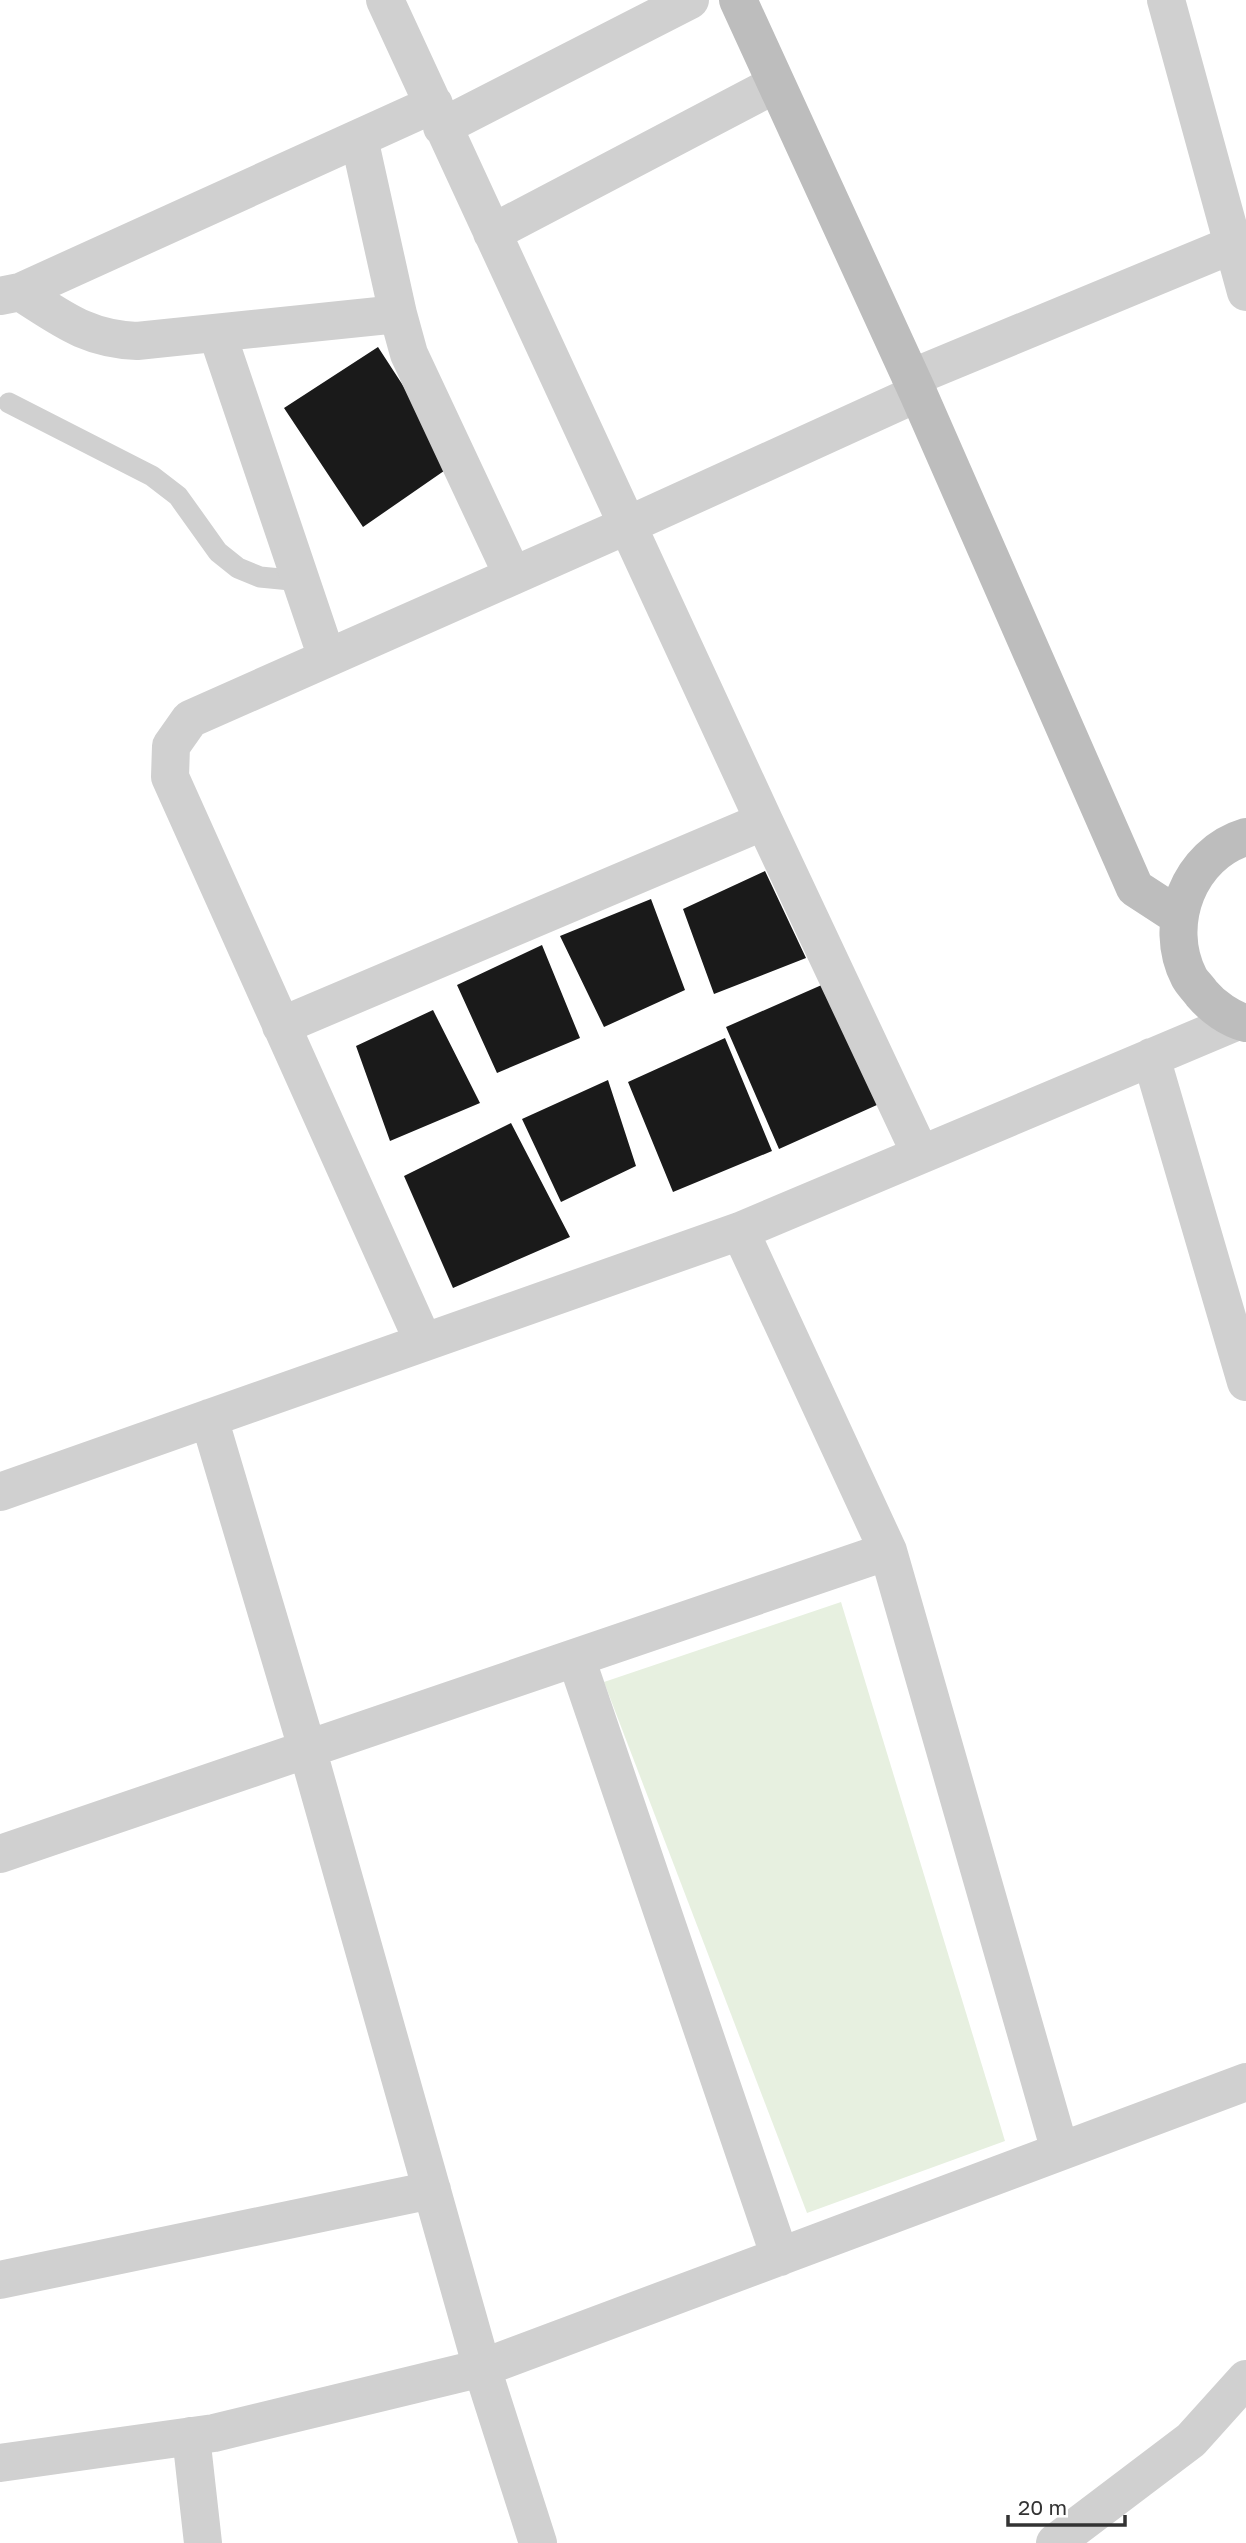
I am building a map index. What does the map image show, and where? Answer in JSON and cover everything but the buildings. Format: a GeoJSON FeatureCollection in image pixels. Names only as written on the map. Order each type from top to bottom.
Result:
{"type":"FeatureCollection","features":[{"type":"Feature","properties":{"kind":"street"},"geometry":{"type":"LineString","coordinates":[[385,0],[920,1153]]}},
{"type":"Feature","properties":{"kind":"street"},"geometry":{"type":"LineString","coordinates":[[10,294],[359,138],[438,116],[690,0]]}},
{"type":"Feature","properties":{"kind":"street"},"geometry":{"type":"LineString","coordinates":[[738,0],[914,386],[1135,888],[1178,916]]}},
{"type":"Feature","properties":{"kind":"street"},"geometry":{"type":"LineString","coordinates":[[1167,0],[1234,199],[1231,245],[1246,292]]}},
{"type":"Feature","properties":{"kind":"street"},"geometry":{"type":"LineString","coordinates":[[492,233],[776,84]]}},
{"type":"Feature","properties":{"kind":"street"},"geometry":{"type":"LineString","coordinates":[[359,138],[409,354],[513,576]]}},
{"type":"Feature","properties":{"kind":"street"},"geometry":{"type":"LineString","coordinates":[[423,1342],[170,777],[171,746],[190,719],[628,525],[914,386],[1231,245]]}},
{"type":"Feature","properties":{"kind":"street"},"geometry":{"type":"LineString","coordinates":[[10,294],[79,330],[111,340],[137,341],[398,314]]}},
{"type":"Feature","properties":{"kind":"street"},"geometry":{"type":"LineString","coordinates":[[218,333],[327,658]]}},
{"type":"Feature","properties":{"kind":"street"},"geometry":{"type":"LineString","coordinates":[[281,1026],[764,821]]}},
{"type":"Feature","properties":{"kind":"street"},"geometry":{"type":"LineString","coordinates":[[1242,1022],[1210,1003],[1189,977],[1179,948],[1178,916],[1188,886],[1207,860],[1233,841],[1246,837]]}},
{"type":"Feature","properties":{"kind":"street"},"geometry":{"type":"LineString","coordinates":[[0,1492],[740,1231],[920,1153],[1242,1022]]}},
{"type":"Feature","properties":{"kind":"street"},"geometry":{"type":"LineString","coordinates":[[1151,1057],[1246,1382]]}},
{"type":"Feature","properties":{"kind":"street"},"geometry":{"type":"LineString","coordinates":[[740,1231],[888,1551],[1060,2151]]}},
{"type":"Feature","properties":{"kind":"street"},"geometry":{"type":"LineString","coordinates":[[209,1418],[307,1748],[482,2368],[538,2543]]}},
{"type":"Feature","properties":{"kind":"street"},"geometry":{"type":"LineString","coordinates":[[0,1854],[888,1551]]}},
{"type":"Feature","properties":{"kind":"street"},"geometry":{"type":"LineString","coordinates":[[576,1658],[780,2257]]}},
{"type":"Feature","properties":{"kind":"street"},"geometry":{"type":"LineString","coordinates":[[0,2463],[214,2433],[482,2368],[1246,2082]]}},
{"type":"Feature","properties":{"kind":"street"},"geometry":{"type":"LineString","coordinates":[[0,2280],[432,2190]]}},
{"type":"Feature","properties":{"kind":"street"},"geometry":{"type":"LineString","coordinates":[[1055,2543],[1191,2440],[1246,2379]]}},
{"type":"Feature","properties":{"kind":"street"},"geometry":{"type":"LineString","coordinates":[[191,2436],[203,2543]]}},
{"type":"Feature","properties":{"kind":"lane"},"geometry":{"type":"LineString","coordinates":[[9,403],[152,476],[178,496],[218,552],[238,568],[260,577],[301,581]]}},
{"type":"Feature","properties":{"kind":"green space"},"geometry":{"type":"Polygon","coordinates":[[[841,1602],[1005,2141],[807,2213],[604,1682],[841,1602]]]}}]}
